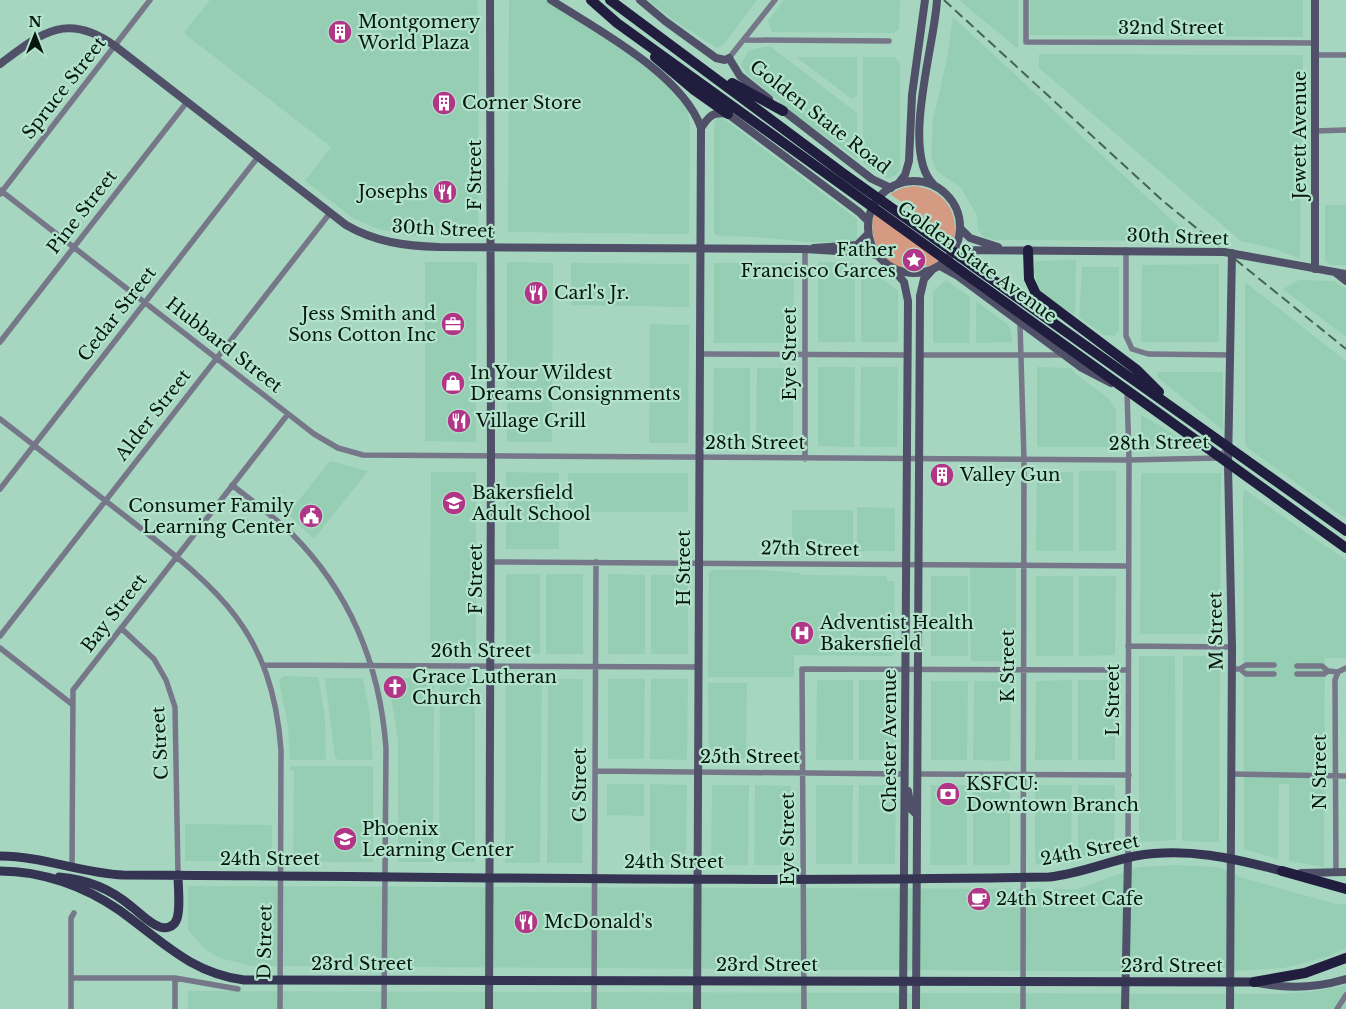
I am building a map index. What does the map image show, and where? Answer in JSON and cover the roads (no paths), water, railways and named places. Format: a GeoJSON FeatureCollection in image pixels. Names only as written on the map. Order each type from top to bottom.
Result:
{"type":"FeatureCollection","features":[{"type":"Feature","properties":{"kind":"highway","name":"Golden State Avenue"},"geometry":{"type":"LineString","coordinates":[[591,0],[617,23],[842,178],[979,277],[1127,391],[1218,458],[1344,546]]}},
{"type":"Feature","properties":{"kind":"highway","name":"Golden State Avenue"},"geometry":{"type":"LineString","coordinates":[[610,0],[842,178]]}},
{"type":"Feature","properties":{"kind":"highway"},"geometry":{"type":"LineString","coordinates":[[617,23],[694,90],[728,114]]}},
{"type":"Feature","properties":{"kind":"highway"},"geometry":{"type":"LineString","coordinates":[[680,52],[759,100],[783,111]]}},
{"type":"Feature","properties":{"kind":"highway"},"geometry":{"type":"LineString","coordinates":[[1028,250],[1029,279],[1036,294],[1137,370],[1180,411]]}},
{"type":"Feature","properties":{"kind":"highway","name":"Golden State Avenue"},"geometry":{"type":"LineString","coordinates":[[979,277],[1180,411],[1346,531]]}},
{"type":"Feature","properties":{"kind":"highway"},"geometry":{"type":"LineString","coordinates":[[1282,871],[1346,889]]}},
{"type":"Feature","properties":{"kind":"highway"},"geometry":{"type":"LineString","coordinates":[[1254,982],[1305,973],[1346,958]]}},
{"type":"Feature","properties":{"kind":"main road","name":"F Street"},"geometry":{"type":"LineString","coordinates":[[489,1009],[491,562],[490,0]]}},
{"type":"Feature","properties":{"kind":"main road"},"geometry":{"type":"LineString","coordinates":[[551,0],[651,67],[691,105],[701,128],[713,114],[718,112],[728,114],[859,212],[868,222]]}},
{"type":"Feature","properties":{"kind":"main road","name":"Golden State Road"},"geometry":{"type":"LineString","coordinates":[[640,0],[716,58],[725,60],[730,58],[740,76],[872,179],[894,186]]}},
{"type":"Feature","properties":{"kind":"main road"},"geometry":{"type":"LineString","coordinates":[[925,0],[912,95],[909,161],[905,174],[894,186],[878,198],[868,222],[868,234],[878,256],[892,268],[916,274],[940,266],[954,250],[960,228],[960,219],[953,202],[923,170],[920,143],[922,101],[937,0]]}},
{"type":"Feature","properties":{"kind":"main road","name":"Jewett Avenue"},"geometry":{"type":"LineString","coordinates":[[1315,0],[1315,269]]}},
{"type":"Feature","properties":{"kind":"main road","name":"30th Street"},"geometry":{"type":"LineString","coordinates":[[0,64],[35,38],[62,28],[92,31],[115,46],[330,213],[357,232],[388,242],[423,247],[804,249],[856,244],[868,234]]}},
{"type":"Feature","properties":{"kind":"main road","name":"H Street"},"geometry":{"type":"LineString","coordinates":[[697,1009],[701,128]]}},
{"type":"Feature","properties":{"kind":"main road"},"geometry":{"type":"LineString","coordinates":[[894,186],[916,181],[936,186]]}},
{"type":"Feature","properties":{"kind":"main road","name":"30th Street"},"geometry":{"type":"LineString","coordinates":[[960,228],[970,238],[1007,250]]}},
{"type":"Feature","properties":{"kind":"main road","name":"30th Street"},"geometry":{"type":"LineString","coordinates":[[804,249],[828,252],[869,253],[878,256]]}},
{"type":"Feature","properties":{"kind":"main road","name":"30th Street"},"geometry":{"type":"LineString","coordinates":[[954,250],[1126,250],[1232,253],[1346,274]]}},
{"type":"Feature","properties":{"kind":"main road","name":"M Street"},"geometry":{"type":"LineString","coordinates":[[1230,1009],[1232,774],[1236,669],[1232,647],[1228,465],[1232,253]]}},
{"type":"Feature","properties":{"kind":"main road"},"geometry":{"type":"LineString","coordinates":[[940,266],[958,276],[1020,324],[1082,368],[1127,391]]}},
{"type":"Feature","properties":{"kind":"main road","name":"Chester Avenue"},"geometry":{"type":"LineString","coordinates":[[892,268],[900,275],[907,290],[903,1009]]}},
{"type":"Feature","properties":{"kind":"main road","name":"Chester Avenue"},"geometry":{"type":"LineString","coordinates":[[916,1009],[920,289],[924,278],[932,270]]}},
{"type":"Feature","properties":{"kind":"main road"},"geometry":{"type":"LineString","coordinates":[[1336,273],[1346,281]]}},
{"type":"Feature","properties":{"kind":"main road"},"geometry":{"type":"LineString","coordinates":[[904,774],[911,808],[917,815]]}},
{"type":"Feature","properties":{"kind":"main road","name":"24th Street"},"geometry":{"type":"LineString","coordinates":[[0,856],[32,858],[103,874],[385,875],[490,878],[904,878],[1066,875],[1128,858],[1178,852],[1231,857],[1282,871],[1346,872]]}},
{"type":"Feature","properties":{"kind":"main road","name":"L Street"},"geometry":{"type":"LineString","coordinates":[[1125,1009],[1128,858]]}},
{"type":"Feature","properties":{"kind":"main road"},"geometry":{"type":"LineString","coordinates":[[0,871],[46,877],[76,878],[89,882],[123,899],[157,926],[167,928],[174,924],[178,918],[178,875]]}},
{"type":"Feature","properties":{"kind":"main road"},"geometry":{"type":"LineString","coordinates":[[46,877],[72,885],[106,902],[198,968],[236,979],[280,981]]}},
{"type":"Feature","properties":{"kind":"main road"},"geometry":{"type":"LineString","coordinates":[[1254,982],[1282,988],[1323,986],[1346,979]]}},
{"type":"Feature","properties":{"kind":"main road","name":"23rd Street"},"geometry":{"type":"LineString","coordinates":[[280,981],[1254,982]]}},
{"type":"Feature","properties":{"kind":"street","name":"Spruce Street"},"geometry":{"type":"LineString","coordinates":[[1,192],[150,0]]}},
{"type":"Feature","properties":{"kind":"street"},"geometry":{"type":"LineString","coordinates":[[730,58],[775,0]]}},
{"type":"Feature","properties":{"kind":"street","name":"32nd Street"},"geometry":{"type":"LineString","coordinates":[[1026,0],[1026,42],[1315,43]]}},
{"type":"Feature","properties":{"kind":"street"},"geometry":{"type":"LineString","coordinates":[[745,40],[889,41]]}},
{"type":"Feature","properties":{"kind":"street"},"geometry":{"type":"LineString","coordinates":[[1315,55],[1346,55]]}},
{"type":"Feature","properties":{"kind":"street","name":"Pine Street"},"geometry":{"type":"LineString","coordinates":[[0,342],[187,102]]}},
{"type":"Feature","properties":{"kind":"street"},"geometry":{"type":"LineString","coordinates":[[1315,130],[1346,130]]}},
{"type":"Feature","properties":{"kind":"street","name":"Cedar Street"},"geometry":{"type":"LineString","coordinates":[[0,489],[258,157]]}},
{"type":"Feature","properties":{"kind":"street","name":"Hubbard Street"},"geometry":{"type":"LineString","coordinates":[[1,192],[288,414]]}},
{"type":"Feature","properties":{"kind":"street","name":"Alder Street"},"geometry":{"type":"LineString","coordinates":[[0,636],[330,213]]}},
{"type":"Feature","properties":{"kind":"street","name":"Eye Street"},"geometry":{"type":"LineString","coordinates":[[804,249],[805,459]]}},
{"type":"Feature","properties":{"kind":"street"},"geometry":{"type":"LineString","coordinates":[[1126,250],[1126,336],[1132,349],[1148,354],[1231,355]]}},
{"type":"Feature","properties":{"kind":"street","name":"K Street"},"geometry":{"type":"LineString","coordinates":[[1020,324],[1024,460],[1023,1009]]}},
{"type":"Feature","properties":{"kind":"street"},"geometry":{"type":"LineString","coordinates":[[700,354],[907,355]]}},
{"type":"Feature","properties":{"kind":"street"},"geometry":{"type":"LineString","coordinates":[[920,355],[1065,356]]}},
{"type":"Feature","properties":{"kind":"street","name":"L Street"},"geometry":{"type":"LineString","coordinates":[[1127,391],[1129,460],[1128,858]]}},
{"type":"Feature","properties":{"kind":"street","name":"28th Street"},"geometry":{"type":"LineString","coordinates":[[288,414],[325,441],[363,455],[1129,460],[1218,458],[1229,447]]}},
{"type":"Feature","properties":{"kind":"street","name":"Bay Street"},"geometry":{"type":"LineString","coordinates":[[72,868],[73,690],[288,414]]}},
{"type":"Feature","properties":{"kind":"street","name":"D Street"},"geometry":{"type":"LineString","coordinates":[[0,419],[204,579],[227,604],[247,632],[263,665],[273,694],[280,728],[280,1009]]}},
{"type":"Feature","properties":{"kind":"street"},"geometry":{"type":"LineString","coordinates":[[232,485],[290,532],[319,565],[354,620],[372,666],[381,704],[386,748],[384,1009]]}},
{"type":"Feature","properties":{"kind":"street","name":"27th Street"},"geometry":{"type":"LineString","coordinates":[[491,562],[1128,566]]}},
{"type":"Feature","properties":{"kind":"street","name":"G Street"},"geometry":{"type":"LineString","coordinates":[[594,1009],[596,562]]}},
{"type":"Feature","properties":{"kind":"street","name":"C Street"},"geometry":{"type":"LineString","coordinates":[[121,628],[154,658],[166,680],[175,707],[178,875]]}},
{"type":"Feature","properties":{"kind":"street"},"geometry":{"type":"LineString","coordinates":[[1128,646],[1232,647]]}},
{"type":"Feature","properties":{"kind":"street"},"geometry":{"type":"LineString","coordinates":[[0,648],[73,705]]}},
{"type":"Feature","properties":{"kind":"street","name":"26th Street"},"geometry":{"type":"LineString","coordinates":[[263,665],[698,667]]}},
{"type":"Feature","properties":{"kind":"street"},"geometry":{"type":"LineString","coordinates":[[1236,669],[1246,665],[1274,665]]}},
{"type":"Feature","properties":{"kind":"street"},"geometry":{"type":"LineString","coordinates":[[1297,666],[1322,666],[1328,671],[1338,672],[1346,668]]}},
{"type":"Feature","properties":{"kind":"street","name":"Eye Street"},"geometry":{"type":"LineString","coordinates":[[804,1009],[802,669],[905,670]]}},
{"type":"Feature","properties":{"kind":"street"},"geometry":{"type":"LineString","coordinates":[[1236,669],[1246,674],[1274,674]]}},
{"type":"Feature","properties":{"kind":"street"},"geometry":{"type":"LineString","coordinates":[[905,670],[1128,670]]}},
{"type":"Feature","properties":{"kind":"street"},"geometry":{"type":"LineString","coordinates":[[1297,674],[1324,674],[1328,671]]}},
{"type":"Feature","properties":{"kind":"street","name":"N Street"},"geometry":{"type":"LineString","coordinates":[[1336,873],[1335,680],[1338,672]]}},
{"type":"Feature","properties":{"kind":"street","name":"25th Street"},"geometry":{"type":"LineString","coordinates":[[595,771],[904,774]]}},
{"type":"Feature","properties":{"kind":"street"},"geometry":{"type":"LineString","coordinates":[[917,774],[1129,775]]}},
{"type":"Feature","properties":{"kind":"street"},"geometry":{"type":"LineString","coordinates":[[1232,774],[1346,776]]}},
{"type":"Feature","properties":{"kind":"street"},"geometry":{"type":"LineString","coordinates":[[71,1009],[71,918],[74,913]]}},
{"type":"Feature","properties":{"kind":"street"},"geometry":{"type":"LineString","coordinates":[[71,978],[175,978],[238,989]]}},
{"type":"Feature","properties":{"kind":"street"},"geometry":{"type":"LineString","coordinates":[[175,978],[175,1009]]}},
{"type":"Feature","properties":{"kind":"street"},"geometry":{"type":"LineString","coordinates":[[1337,1009],[1345,997]]}},
{"type":"Feature","properties":{"kind":"railway"},"geometry":{"type":"LineString","coordinates":[[944,0],[1163,201],[1346,349]]}},
{"type":"Feature","properties":{"kind":"place","name":"Montgomery World Plaza"},"geometry":{"type":"Point","coordinates":[340,32]}},
{"type":"Feature","properties":{"kind":"place","name":"Corner Store"},"geometry":{"type":"Point","coordinates":[444,103]}},
{"type":"Feature","properties":{"kind":"place","name":"Josephs"},"geometry":{"type":"Point","coordinates":[445,192]}},
{"type":"Feature","properties":{"kind":"place","name":"Father Francisco Garces"},"geometry":{"type":"Point","coordinates":[914,260]}},
{"type":"Feature","properties":{"kind":"place","name":"Carl's Jr."},"geometry":{"type":"Point","coordinates":[536,293]}},
{"type":"Feature","properties":{"kind":"place","name":"Jess Smith and Sons Cotton Inc"},"geometry":{"type":"Point","coordinates":[453,324]}},
{"type":"Feature","properties":{"kind":"place","name":"In Your Wildest Dreams Consignments"},"geometry":{"type":"Point","coordinates":[453,383]}},
{"type":"Feature","properties":{"kind":"place","name":"Village Grill"},"geometry":{"type":"Point","coordinates":[459,421]}},
{"type":"Feature","properties":{"kind":"place","name":"Valley Gun"},"geometry":{"type":"Point","coordinates":[942,475]}},
{"type":"Feature","properties":{"kind":"place","name":"Bakersfield Adult School"},"geometry":{"type":"Point","coordinates":[454,503]}},
{"type":"Feature","properties":{"kind":"place","name":"Consumer Family Learning Center"},"geometry":{"type":"Point","coordinates":[311,516]}},
{"type":"Feature","properties":{"kind":"place","name":"Adventist Health Bakersfield"},"geometry":{"type":"Point","coordinates":[802,633]}},
{"type":"Feature","properties":{"kind":"place","name":"Grace Lutheran Church"},"geometry":{"type":"Point","coordinates":[395,687]}},
{"type":"Feature","properties":{"kind":"place","name":"KSFCU: Downtown Branch"},"geometry":{"type":"Point","coordinates":[948,794]}},
{"type":"Feature","properties":{"kind":"place","name":"Phoenix Learning Center"},"geometry":{"type":"Point","coordinates":[345,839]}},
{"type":"Feature","properties":{"kind":"place","name":"24th Street Cafe"},"geometry":{"type":"Point","coordinates":[979,899]}},
{"type":"Feature","properties":{"kind":"place","name":"McDonald's"},"geometry":{"type":"Point","coordinates":[526,922]}}]}
